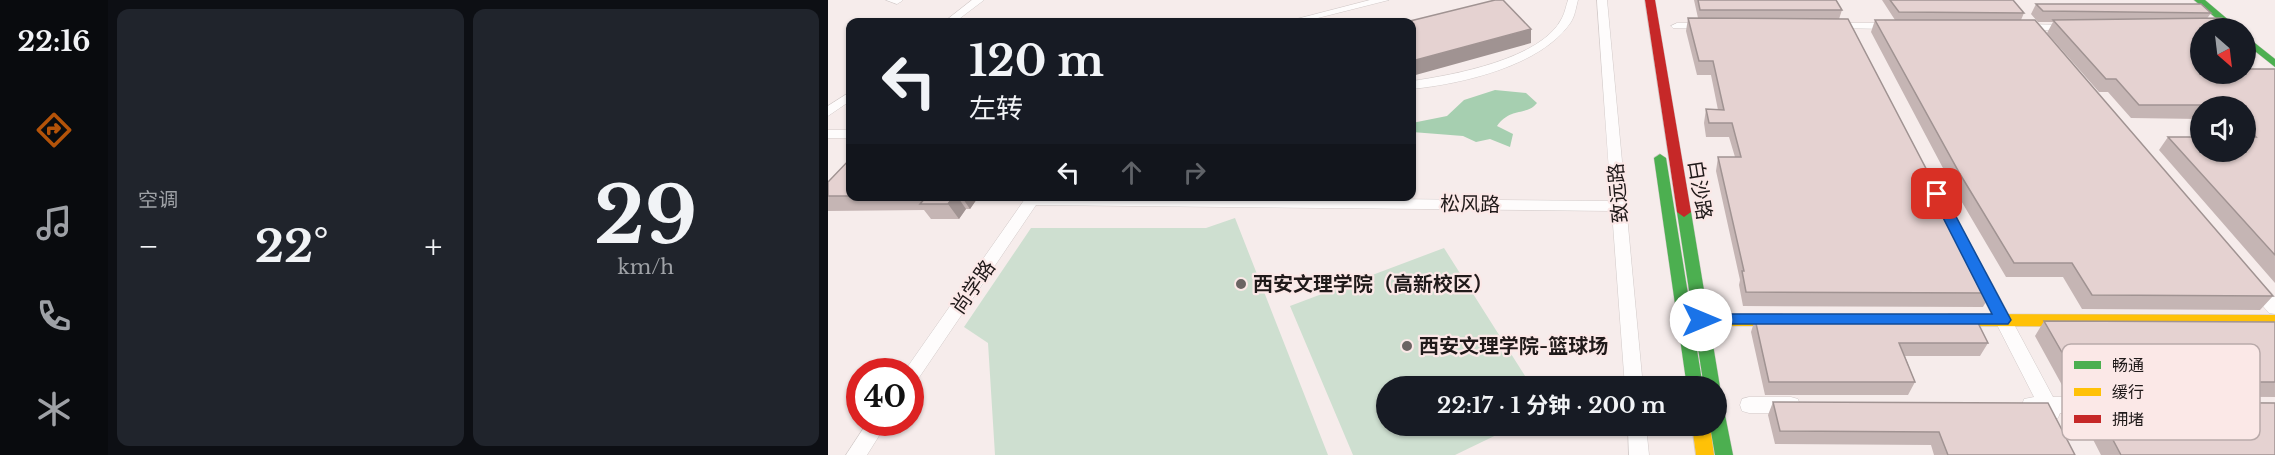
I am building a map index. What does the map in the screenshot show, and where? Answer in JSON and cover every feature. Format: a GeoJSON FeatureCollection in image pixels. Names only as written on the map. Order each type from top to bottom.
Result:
{"type":"FeatureCollection","features":[{"type":"Feature","properties":{"kind":"street"},"geometry":{"type":"LineString","coordinates":[[891,0],[897,1]]}},
{"type":"Feature","properties":{"kind":"street"},"geometry":{"type":"LineString","coordinates":[[954,18],[979,0]]}},
{"type":"Feature","properties":{"kind":"street"},"geometry":{"type":"LineString","coordinates":[[1307,18],[1384,0]]}},
{"type":"Feature","properties":{"kind":"street"},"geometry":{"type":"LineString","coordinates":[[1416,84],[1482,71],[1528,52],[1551,37],[1570,17],[1573,0]]}},
{"type":"Feature","properties":{"kind":"street","name":"致远路"},"geometry":{"type":"LineString","coordinates":[[1602,0],[1633,376]]}},
{"type":"Feature","properties":{"kind":"street","name":"白沙路"},"geometry":{"type":"LineString","coordinates":[[1637,0],[1693,376]]}},
{"type":"Feature","properties":{"kind":"street","name":"白沙路"},"geometry":{"type":"LineString","coordinates":[[1650,0],[1710,376]]}},
{"type":"Feature","properties":{"kind":"street"},"geometry":{"type":"LineString","coordinates":[[1652,15],[1660,0]]}},
{"type":"Feature","properties":{"kind":"street"},"geometry":{"type":"LineString","coordinates":[[2199,0],[2221,18]]}},
{"type":"Feature","properties":{"kind":"street"},"geometry":{"type":"LineString","coordinates":[[1840,9],[1852,31]]}},
{"type":"Feature","properties":{"kind":"street"},"geometry":{"type":"LineString","coordinates":[[2022,14],[2049,46]]}},
{"type":"Feature","properties":{"kind":"street"},"geometry":{"type":"LineString","coordinates":[[1677,26],[1723,26]]}},
{"type":"Feature","properties":{"kind":"street"},"geometry":{"type":"LineString","coordinates":[[1826,26],[1852,31],[1907,27]]}},
{"type":"Feature","properties":{"kind":"street"},"geometry":{"type":"LineString","coordinates":[[2010,27],[2080,28]]}},
{"type":"Feature","properties":{"kind":"street"},"geometry":{"type":"LineString","coordinates":[[2256,48],[2275,64]]}},
{"type":"Feature","properties":{"kind":"street"},"geometry":{"type":"LineString","coordinates":[[828,112],[846,99]]}},
{"type":"Feature","properties":{"kind":"street"},"geometry":{"type":"LineString","coordinates":[[828,134],[846,134]]}},
{"type":"Feature","properties":{"kind":"street","name":"尚学路"},"geometry":{"type":"LineString","coordinates":[[923,358],[1032,201]]}},
{"type":"Feature","properties":{"kind":"street","name":"松风路"},"geometry":{"type":"LineString","coordinates":[[1253,201],[1619,206]]}},
{"type":"Feature","properties":{"kind":"street"},"geometry":{"type":"LineString","coordinates":[[1976,267],[2058,425]]}},
{"type":"Feature","properties":{"kind":"street"},"geometry":{"type":"LineString","coordinates":[[2244,272],[2275,308]]}},
{"type":"Feature","properties":{"kind":"street"},"geometry":{"type":"LineString","coordinates":[[1685,320],[1794,320]]}},
{"type":"Feature","properties":{"kind":"street"},"geometry":{"type":"LineString","coordinates":[[1933,320],[2275,321]]}},
{"type":"Feature","properties":{"kind":"street"},"geometry":{"type":"LineString","coordinates":[[1749,405],[1809,405]]}},
{"type":"Feature","properties":{"kind":"street"},"geometry":{"type":"LineString","coordinates":[[2012,405],[2062,405]]}},
{"type":"Feature","properties":{"kind":"street"},"geometry":{"type":"LineString","coordinates":[[856,455],[870,436]]}},
{"type":"Feature","properties":{"kind":"street"},"geometry":{"type":"LineString","coordinates":[[1638,436],[1639,455]]}},
{"type":"Feature","properties":{"kind":"street"},"geometry":{"type":"LineString","coordinates":[[1702,436],[1705,455]]}},
{"type":"Feature","properties":{"kind":"street"},"geometry":{"type":"LineString","coordinates":[[1721,436],[1724,455]]}},
{"type":"Feature","properties":{"kind":"shaded area"},"geometry":{"type":"Polygon","coordinates":[[[1495,90],[1526,93],[1537,103],[1533,107],[1507,116],[1497,126],[1513,134],[1510,147],[1490,139],[1476,142],[1463,136],[1416,132],[1416,122],[1447,116],[1464,100],[1495,90]]]}},
{"type":"Feature","properties":{"kind":"shaded area"},"geometry":{"type":"Polygon","coordinates":[[[1235,218],[1328,455],[995,455],[988,343],[964,327],[1031,228],[1206,228],[1235,218]]]}},
{"type":"Feature","properties":{"kind":"shaded area","name":"西安文理学院-篮球场"},"geometry":{"type":"Polygon","coordinates":[[[1444,248],[1525,376],[1376,376],[1376,436],[1494,436],[1455,455],[1353,455],[1290,306],[1444,248]]]}},
{"type":"Feature","properties":{"kind":"building"},"geometry":{"type":"Polygon","coordinates":[[[1503,0],[1531,29],[1416,60],[1416,20],[1503,0]]]}},
{"type":"Feature","properties":{"kind":"building"},"geometry":{"type":"Polygon","coordinates":[[[1698,0],[1836,0],[1842,10],[1700,10],[1698,0]]]}},
{"type":"Feature","properties":{"kind":"building"},"geometry":{"type":"Polygon","coordinates":[[[1890,0],[2013,0],[2024,13],[1899,12],[1890,0]]]}},
{"type":"Feature","properties":{"kind":"building"},"geometry":{"type":"Polygon","coordinates":[[[2036,4],[2201,4],[2211,13],[2043,11],[2036,4]]]}},
{"type":"Feature","properties":{"kind":"building"},"geometry":{"type":"Polygon","coordinates":[[[1688,18],[1848,19],[1991,293],[1746,292],[1742,271],[1744,271],[1718,157],[1741,157],[1732,123],[1709,123],[1706,109],[1724,110],[1713,61],[1699,61],[1688,18]]]}},
{"type":"Feature","properties":{"kind":"building"},"geometry":{"type":"Polygon","coordinates":[[[2190,18],[2190,84],[2256,84],[2256,69],[2275,69],[2275,255],[2191,162],[2256,162],[2256,96],[2190,96],[2190,105],[2139,105],[2116,79],[2106,79],[2053,20],[2190,18]]]}},
{"type":"Feature","properties":{"kind":"building"},"geometry":{"type":"Polygon","coordinates":[[[1875,20],[2035,20],[2273,296],[2092,295],[2072,263],[2014,263],[1960,174],[1875,20]]]}},
{"type":"Feature","properties":{"kind":"building"},"geometry":{"type":"Polygon","coordinates":[[[2168,137],[2190,137],[2190,161],[2168,137]]]}},
{"type":"Feature","properties":{"kind":"building"},"geometry":{"type":"Polygon","coordinates":[[[846,163],[846,196],[828,196],[828,182],[846,163]]]}},
{"type":"Feature","properties":{"kind":"building"},"geometry":{"type":"Polygon","coordinates":[[[923,201],[950,201],[948,204],[920,204],[923,201]]]}},
{"type":"Feature","properties":{"kind":"building"},"geometry":{"type":"Polygon","coordinates":[[[1755,319],[1976,319],[1988,343],[1899,343],[1915,382],[1769,382],[1755,319]]]}},
{"type":"Feature","properties":{"kind":"building"},"geometry":{"type":"Polygon","coordinates":[[[2044,321],[2275,322],[2275,382],[2260,382],[2260,344],[2062,344],[2062,352],[2044,321]]]}},
{"type":"Feature","properties":{"kind":"building"},"geometry":{"type":"Polygon","coordinates":[[[1773,402],[2048,403],[2062,430],[2062,440],[2067,440],[2075,455],[1948,455],[1939,432],[1780,431],[1773,402]]]}},
{"type":"Feature","properties":{"kind":"building"},"geometry":{"type":"Polygon","coordinates":[[[2260,403],[2275,403],[2275,455],[2121,455],[2113,440],[2260,440],[2260,403]]]}},
{"type":"Feature","properties":{"kind":"traffic: fast"},"geometry":{"type":"LineString","coordinates":[[2199,0],[2221,18]]}},
{"type":"Feature","properties":{"kind":"traffic: fast"},"geometry":{"type":"LineString","coordinates":[[2256,48],[2275,64]]}},
{"type":"Feature","properties":{"kind":"traffic: fast"},"geometry":{"type":"LineString","coordinates":[[1660,158],[1693,376]]}},
{"type":"Feature","properties":{"kind":"traffic: fast"},"geometry":{"type":"LineString","coordinates":[[1684,212],[1710,376]]}},
{"type":"Feature","properties":{"kind":"traffic: fast"},"geometry":{"type":"LineString","coordinates":[[1721,436],[1724,455]]}},
{"type":"Feature","properties":{"kind":"traffic: slow"},"geometry":{"type":"LineString","coordinates":[[1685,320],[1782,320]]}},
{"type":"Feature","properties":{"kind":"traffic: slow"},"geometry":{"type":"LineString","coordinates":[[1949,320],[2275,321]]}},
{"type":"Feature","properties":{"kind":"traffic: slow"},"geometry":{"type":"LineString","coordinates":[[1702,436],[1705,455]]}},
{"type":"Feature","properties":{"kind":"traffic: jam"},"geometry":{"type":"LineString","coordinates":[[1650,0],[1684,212]]}},
{"type":"Feature","properties":{"kind":"place","name":"西安文理学院（高新校区）"},"geometry":{"type":"Point","coordinates":[1241,284]}},
{"type":"Feature","properties":{"kind":"place","name":"西安文理学院-篮球场"},"geometry":{"type":"Point","coordinates":[1407,346]}},
{"type":"Feature","properties":{"kind":"route"},"geometry":{"type":"LineString","coordinates":[[1701,320],[2003,320],[1937,194]]}}]}
